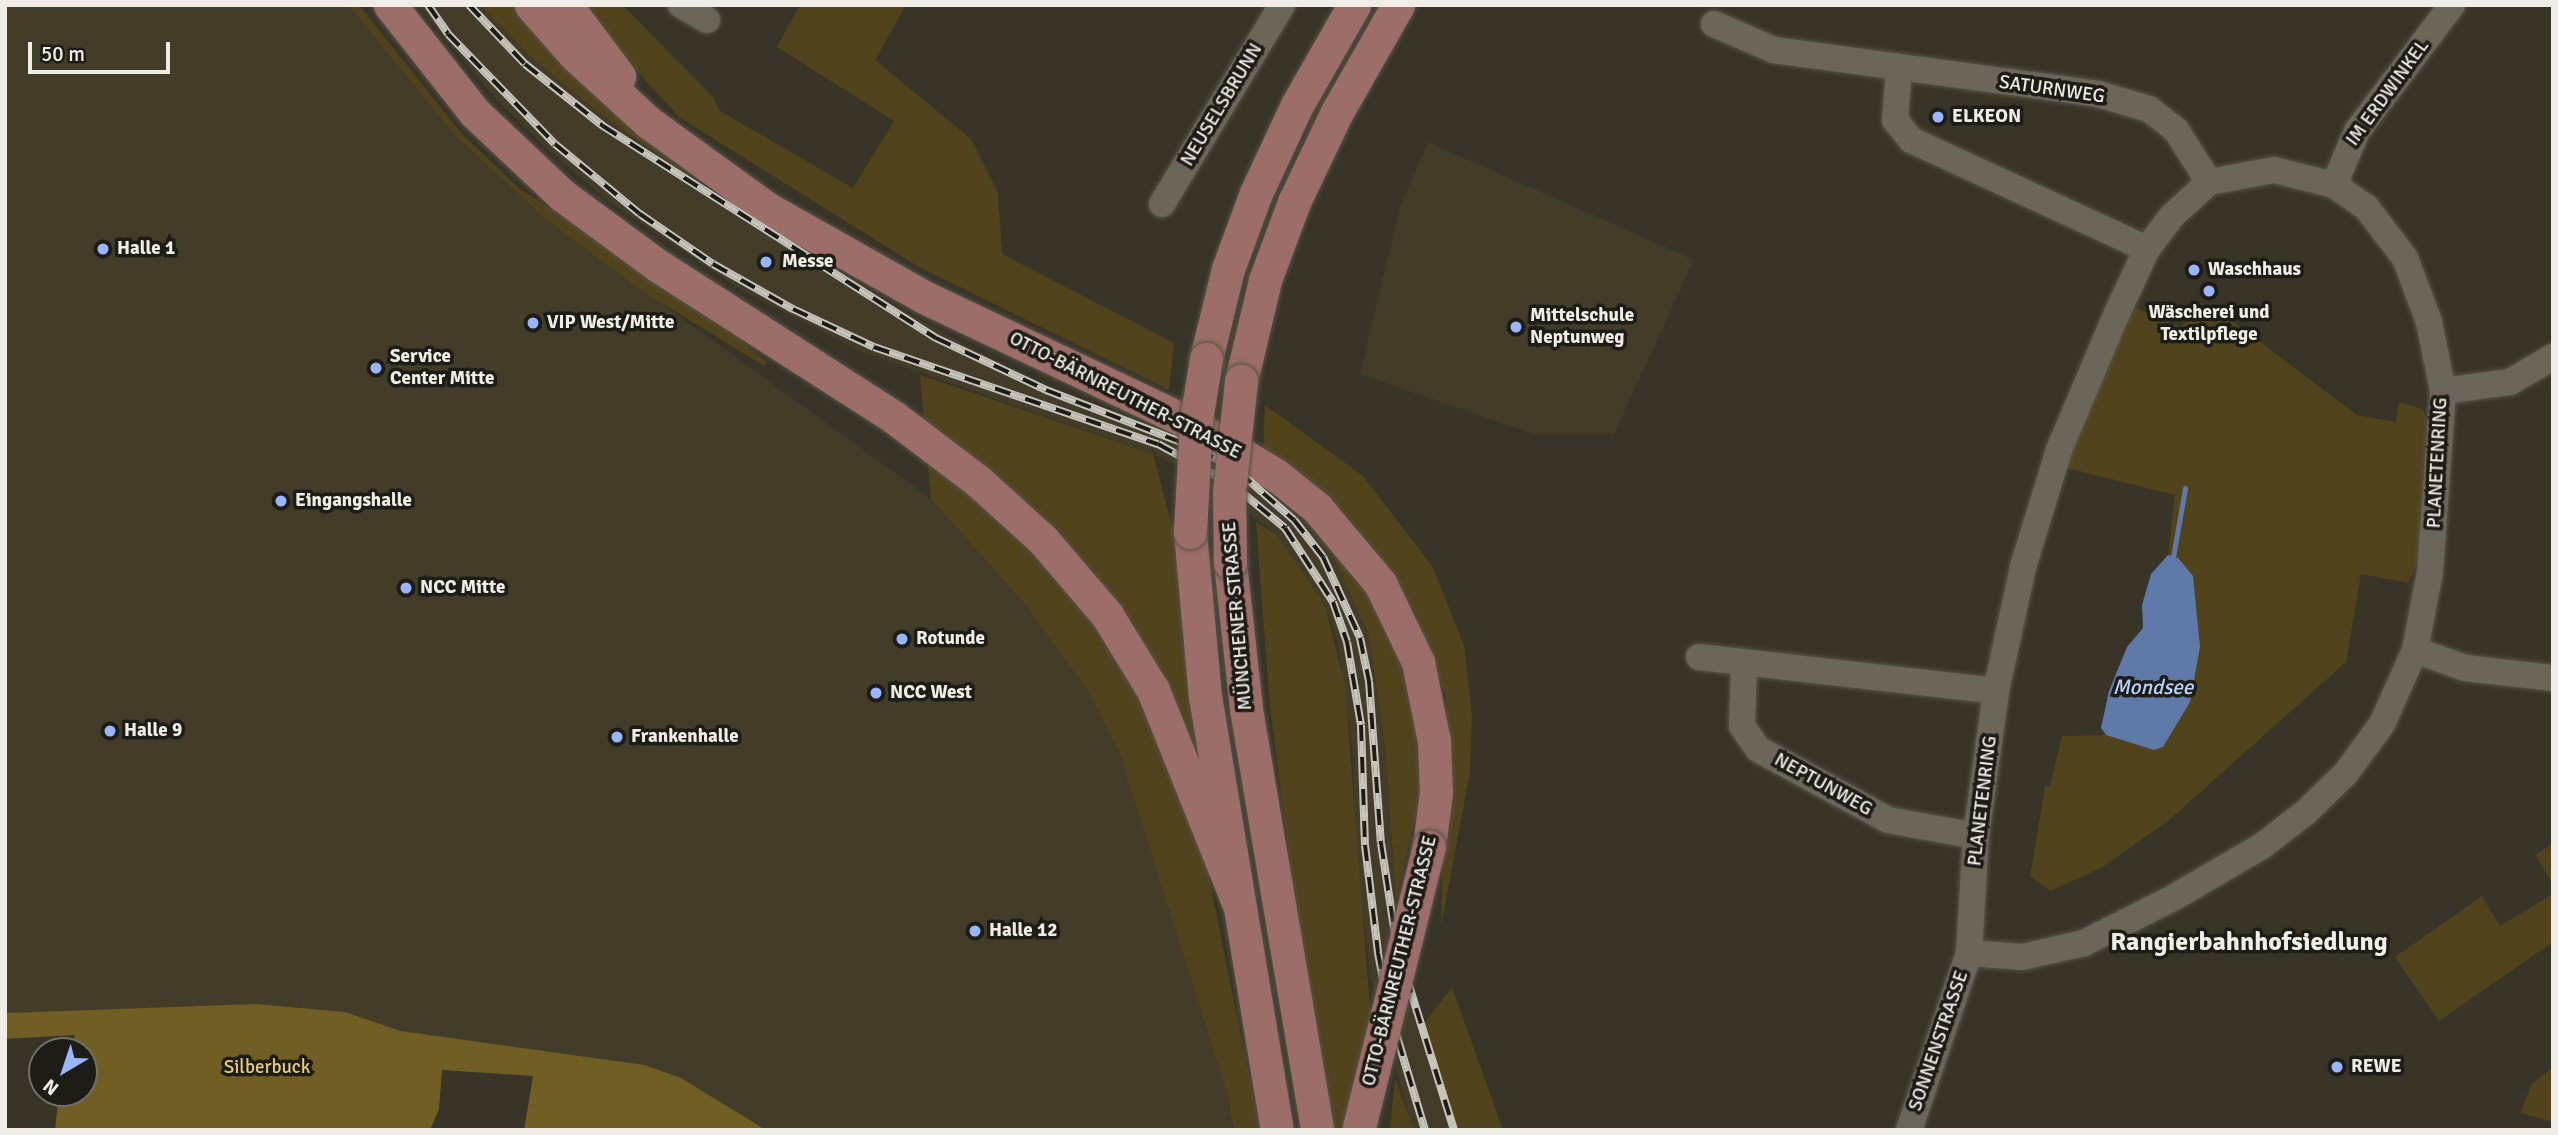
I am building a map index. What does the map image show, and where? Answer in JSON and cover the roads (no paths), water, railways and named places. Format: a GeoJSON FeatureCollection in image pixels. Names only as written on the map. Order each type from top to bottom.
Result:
{"type":"FeatureCollection","features":[{"type":"Feature","properties":{"kind":"main road"},"geometry":{"type":"LineString","coordinates":[[390,5],[475,113],[562,195],[657,265],[895,418],[978,481],[1043,540],[1107,615],[1153,691],[1240,907]]}},
{"type":"Feature","properties":{"kind":"main road","name":"OTTO-BÄRNREUTHER-STRASSE"},"geometry":{"type":"LineString","coordinates":[[531,5],[584,63],[648,122],[735,188],[816,238],[924,297],[1191,424],[1276,475],[1323,513],[1380,583],[1418,662],[1434,741],[1436,792],[1429,847],[1359,1128]]}},
{"type":"Feature","properties":{"kind":"main road","name":"OTTO-BÄRNREUTHER-STRASSE"},"geometry":{"type":"LineString","coordinates":[[566,5],[607,56],[648,122]]}},
{"type":"Feature","properties":{"kind":"main road","name":"MÜNCHENER STRASSE"},"geometry":{"type":"LineString","coordinates":[[1277,1130],[1203,684],[1191,532],[1196,420],[1206,359],[1228,269],[1253,201],[1297,105],[1354,5]]}},
{"type":"Feature","properties":{"kind":"main road","name":"MÜNCHENER STRASSE"},"geometry":{"type":"LineString","coordinates":[[1317,1130],[1245,709],[1230,563],[1229,492],[1241,382],[1262,292],[1294,202],[1337,112],[1398,5]]}},
{"type":"Feature","properties":{"kind":"street"},"geometry":{"type":"LineString","coordinates":[[681,5],[706,20]]}},
{"type":"Feature","properties":{"kind":"street","name":"NEUSELSBRUNN"},"geometry":{"type":"LineString","coordinates":[[1162,204],[1282,5]]}},
{"type":"Feature","properties":{"kind":"street","name":"IM ERDWINKEL"},"geometry":{"type":"LineString","coordinates":[[2334,185],[2357,131],[2452,5]]}},
{"type":"Feature","properties":{"kind":"street","name":"SATURNWEG"},"geometry":{"type":"LineString","coordinates":[[1714,24],[1774,50],[1899,70],[2098,94],[2148,109],[2176,130],[2209,182]]}},
{"type":"Feature","properties":{"kind":"street"},"geometry":{"type":"LineString","coordinates":[[1899,70],[1895,120],[1911,140],[2147,249]]}},
{"type":"Feature","properties":{"kind":"street","name":"PLANETENRING"},"geometry":{"type":"LineString","coordinates":[[2274,170],[2334,185],[2366,207],[2405,258],[2429,321],[2443,391],[2430,572],[2414,650],[2382,724],[2346,773],[2306,812],[2262,846],[2084,943],[2022,957],[1969,953],[1976,835],[1996,691],[2043,494],[2147,249],[2171,218],[2209,182],[2274,170]]}},
{"type":"Feature","properties":{"kind":"street"},"geometry":{"type":"LineString","coordinates":[[2443,391],[2511,382],[2553,357]]}},
{"type":"Feature","properties":{"kind":"street"},"geometry":{"type":"LineString","coordinates":[[2414,650],[2465,668],[2553,678]]}},
{"type":"Feature","properties":{"kind":"street"},"geometry":{"type":"LineString","coordinates":[[1699,657],[1744,665],[1996,691]]}},
{"type":"Feature","properties":{"kind":"street","name":"NEPTUNWEG"},"geometry":{"type":"LineString","coordinates":[[1744,665],[1742,726],[1758,749],[1888,820],[1976,835]]}},
{"type":"Feature","properties":{"kind":"street","name":"SONNENSTRASSE"},"geometry":{"type":"LineString","coordinates":[[1909,1130],[1969,953]]}},
{"type":"Feature","properties":{"kind":"water","name":"Mondsee"},"geometry":{"type":"Polygon","coordinates":[[[2168,555],[2178,558],[2193,576],[2200,647],[2190,702],[2163,747],[2154,750],[2106,735],[2101,728],[2109,691],[2127,647],[2143,628],[2142,605],[2151,574],[2168,555]]]}},
{"type":"Feature","properties":{"kind":"waterway"},"geometry":{"type":"LineString","coordinates":[[2173,557],[2185,488]]}},
{"type":"Feature","properties":{"kind":"railway"},"geometry":{"type":"LineString","coordinates":[[428,5],[448,34],[555,144],[640,214],[713,264],[793,309],[874,347],[1158,444],[1233,485],[1285,528],[1333,602],[1347,642],[1361,725],[1365,845],[1378,953],[1389,1010],[1425,1130]]}},
{"type":"Feature","properties":{"kind":"railway"},"geometry":{"type":"LineString","coordinates":[[469,5],[525,64],[603,126],[936,338],[1046,390],[1199,449],[1239,472],[1294,520],[1323,557],[1360,638],[1369,681],[1381,843],[1397,947],[1454,1130]]}},
{"type":"Feature","properties":{"kind":"place","name":"ELKEON"},"geometry":{"type":"Point","coordinates":[1938,117]}},
{"type":"Feature","properties":{"kind":"place","name":"Halle 1"},"geometry":{"type":"Point","coordinates":[103,249]}},
{"type":"Feature","properties":{"kind":"place","name":"Messe"},"geometry":{"type":"Point","coordinates":[766,262]}},
{"type":"Feature","properties":{"kind":"place","name":"Waschhaus"},"geometry":{"type":"Point","coordinates":[2194,270]}},
{"type":"Feature","properties":{"kind":"place","name":"Wäscherei und Textilpflege"},"geometry":{"type":"Point","coordinates":[2209,291]}},
{"type":"Feature","properties":{"kind":"place","name":"VIP West/Mitte"},"geometry":{"type":"Point","coordinates":[533,323]}},
{"type":"Feature","properties":{"kind":"place","name":"Mittelschule Neptunweg"},"geometry":{"type":"Point","coordinates":[1516,327]}},
{"type":"Feature","properties":{"kind":"place","name":"Service Center Mitte"},"geometry":{"type":"Point","coordinates":[376,368]}},
{"type":"Feature","properties":{"kind":"place","name":"Eingangshalle"},"geometry":{"type":"Point","coordinates":[281,501]}},
{"type":"Feature","properties":{"kind":"place","name":"NCC Mitte"},"geometry":{"type":"Point","coordinates":[406,588]}},
{"type":"Feature","properties":{"kind":"place","name":"Rotunde"},"geometry":{"type":"Point","coordinates":[902,639]}},
{"type":"Feature","properties":{"kind":"place","name":"NCC West"},"geometry":{"type":"Point","coordinates":[876,693]}},
{"type":"Feature","properties":{"kind":"place","name":"Halle 9"},"geometry":{"type":"Point","coordinates":[110,731]}},
{"type":"Feature","properties":{"kind":"place","name":"Frankenhalle"},"geometry":{"type":"Point","coordinates":[617,737]}},
{"type":"Feature","properties":{"kind":"place","name":"Halle 12"},"geometry":{"type":"Point","coordinates":[975,931]}},
{"type":"Feature","properties":{"kind":"place","name":"REWE"},"geometry":{"type":"Point","coordinates":[2337,1067]}},
{"type":"Feature","properties":{"kind":"district","name":"Rangierbahnhofsiedlung"},"geometry":{"type":"Point","coordinates":[2249,943]}},
{"type":"Feature","properties":{"kind":"park label","name":"Silberbuck"},"geometry":{"type":"Point","coordinates":[267,1068]}}]}
